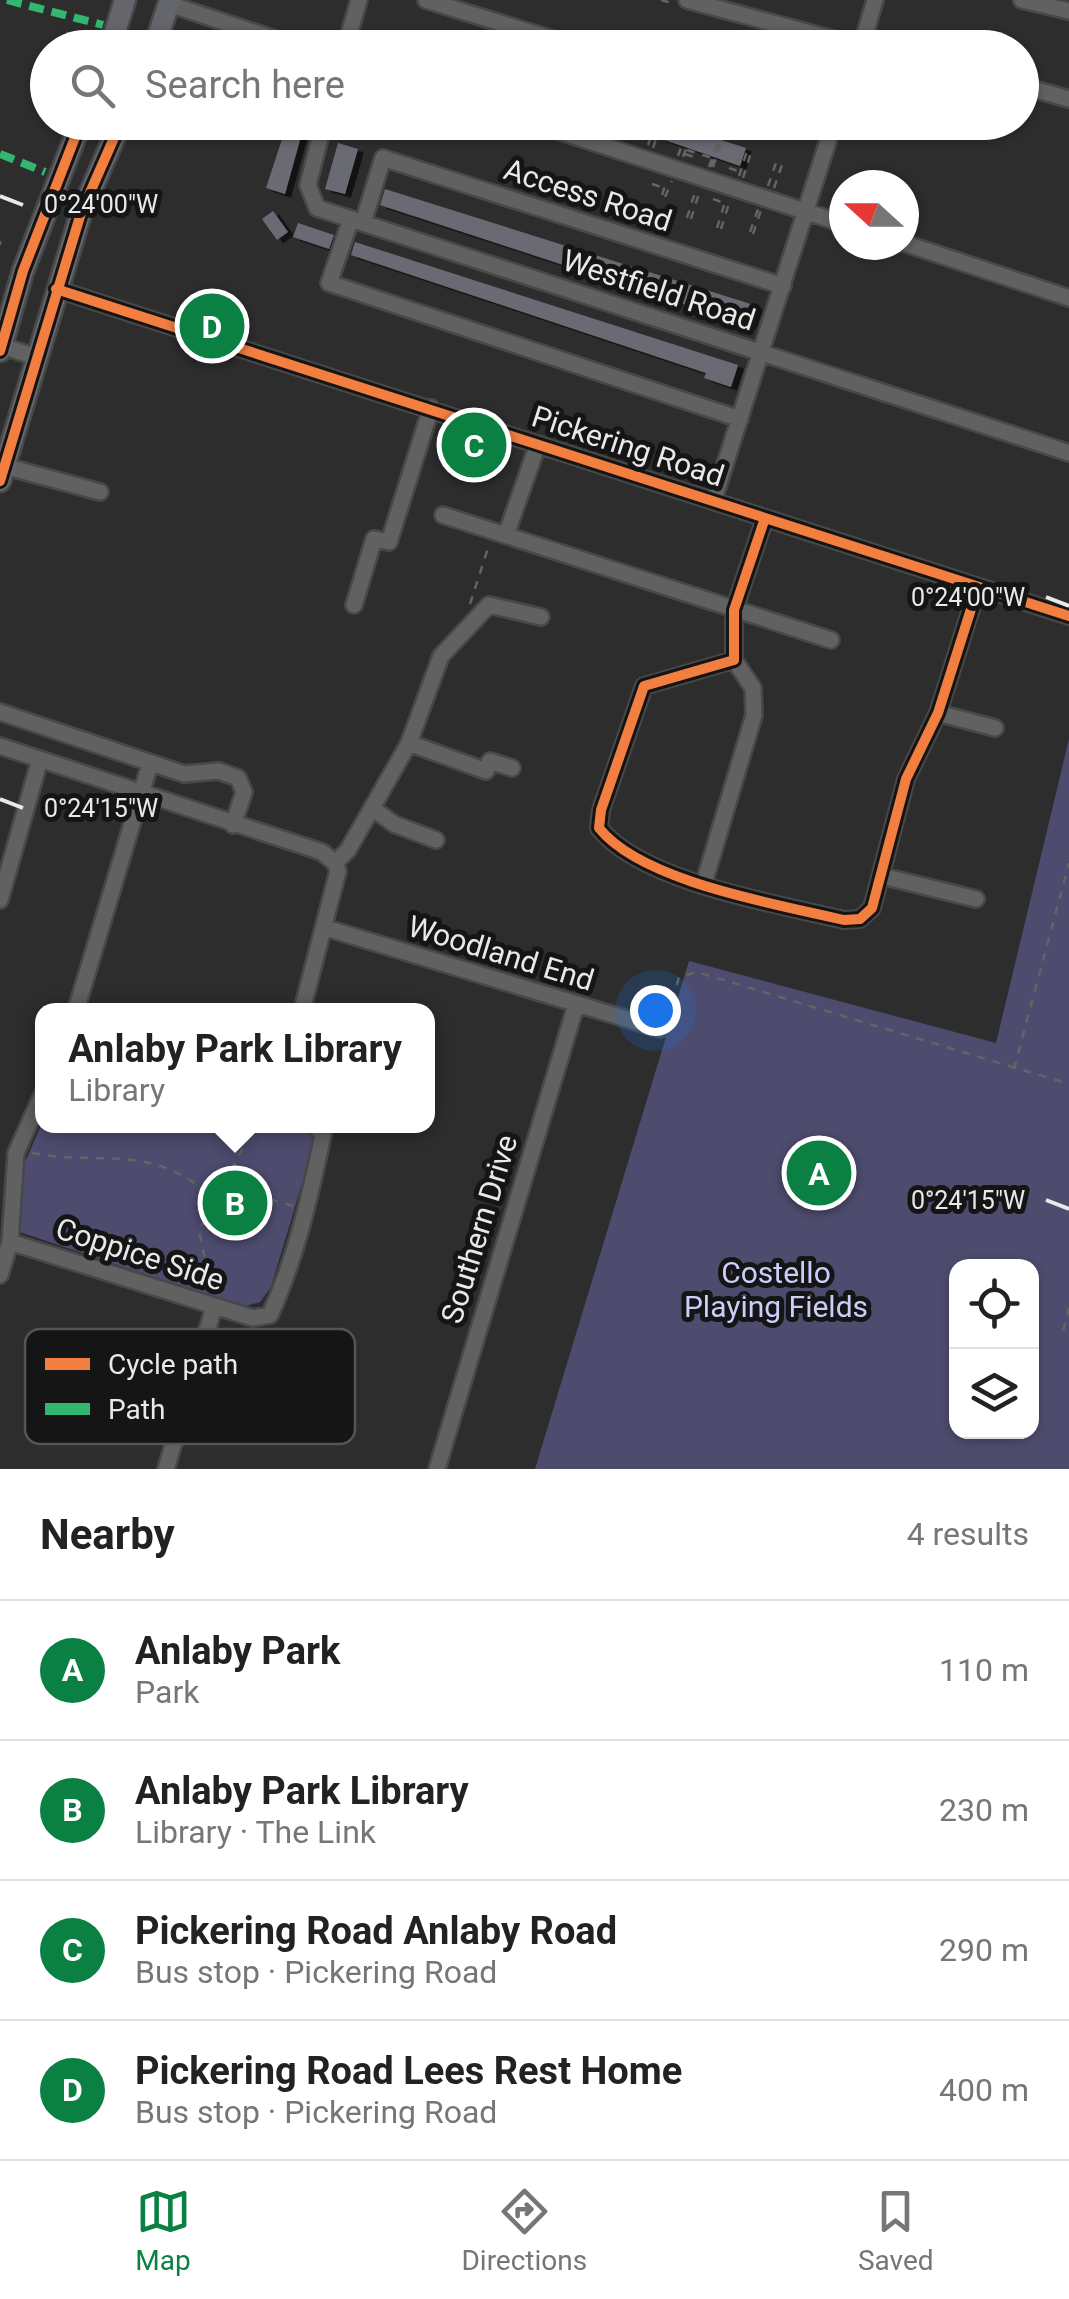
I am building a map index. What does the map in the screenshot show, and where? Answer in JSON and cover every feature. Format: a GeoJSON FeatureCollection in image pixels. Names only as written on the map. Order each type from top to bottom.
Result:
{"type":"FeatureCollection","features":[{"type":"Feature","properties":{"kind":"main road"},"geometry":{"type":"LineString","coordinates":[[116,30],[125,0]]}},
{"type":"Feature","properties":{"kind":"main road"},"geometry":{"type":"LineString","coordinates":[[160,30],[170,2]]}},
{"type":"Feature","properties":{"kind":"main road"},"geometry":{"type":"LineString","coordinates":[[1,343],[48,202],[74,140]]}},
{"type":"Feature","properties":{"kind":"main road"},"geometry":{"type":"LineString","coordinates":[[1,476],[56,289],[82,213],[113,140]]}},
{"type":"Feature","properties":{"kind":"street"},"geometry":{"type":"LineString","coordinates":[[350,30],[359,0]]}},
{"type":"Feature","properties":{"kind":"street"},"geometry":{"type":"LineString","coordinates":[[426,0],[523,30]]}},
{"type":"Feature","properties":{"kind":"street"},"geometry":{"type":"LineString","coordinates":[[686,0],[799,30]]}},
{"type":"Feature","properties":{"kind":"street"},"geometry":{"type":"LineString","coordinates":[[867,30],[875,0]]}},
{"type":"Feature","properties":{"kind":"street"},"geometry":{"type":"LineString","coordinates":[[1022,0],[1069,11]]}},
{"type":"Feature","properties":{"kind":"street"},"geometry":{"type":"LineString","coordinates":[[170,2],[250,30]]}},
{"type":"Feature","properties":{"kind":"street"},"geometry":{"type":"LineString","coordinates":[[1039,91],[1069,99]]}},
{"type":"Feature","properties":{"kind":"street","name":"Westfield Road"},"geometry":{"type":"LineString","coordinates":[[319,140],[308,185],[312,202],[357,221],[1069,453]]}},
{"type":"Feature","properties":{"kind":"street"},"geometry":{"type":"LineString","coordinates":[[587,140],[829,219]]}},
{"type":"Feature","properties":{"kind":"street"},"geometry":{"type":"LineString","coordinates":[[714,499],[829,140]]}},
{"type":"Feature","properties":{"kind":"street","name":"Access Road"},"geometry":{"type":"LineString","coordinates":[[357,221],[383,158],[782,286]]}},
{"type":"Feature","properties":{"kind":"street"},"geometry":{"type":"LineString","coordinates":[[48,202],[82,213]]}},
{"type":"Feature","properties":{"kind":"street"},"geometry":{"type":"LineString","coordinates":[[357,221],[329,283],[740,418]]}},
{"type":"Feature","properties":{"kind":"street"},"geometry":{"type":"LineString","coordinates":[[919,248],[1069,298]]}},
{"type":"Feature","properties":{"kind":"street","name":"Pickering Road"},"geometry":{"type":"LineString","coordinates":[[56,289],[1069,616]]}},
{"type":"Feature","properties":{"kind":"street"},"geometry":{"type":"LineString","coordinates":[[1,343],[36,358]]}},
{"type":"Feature","properties":{"kind":"street"},"geometry":{"type":"LineString","coordinates":[[354,605],[374,539],[389,542],[431,408]]}},
{"type":"Feature","properties":{"kind":"street"},"geometry":{"type":"LineString","coordinates":[[506,535],[538,444]]}},
{"type":"Feature","properties":{"kind":"street"},"geometry":{"type":"LineString","coordinates":[[1,476],[100,492]]}},
{"type":"Feature","properties":{"kind":"street"},"geometry":{"type":"LineString","coordinates":[[443,515],[831,640]]}},
{"type":"Feature","properties":{"kind":"street"},"geometry":{"type":"LineString","coordinates":[[704,884],[754,715],[753,688],[734,660],[734,610],[765,518]]}},
{"type":"Feature","properties":{"kind":"street"},"geometry":{"type":"LineString","coordinates":[[734,660],[644,686],[601,810],[600,828],[610,842],[704,884],[860,920],[872,908],[906,779],[938,714],[978,587]]}},
{"type":"Feature","properties":{"kind":"street"},"geometry":{"type":"LineString","coordinates":[[336,863],[409,743],[442,656],[489,605],[541,618]]}},
{"type":"Feature","properties":{"kind":"street"},"geometry":{"type":"LineString","coordinates":[[0,712],[184,774],[219,772],[238,778],[244,792],[234,825]]}},
{"type":"Feature","properties":{"kind":"street"},"geometry":{"type":"LineString","coordinates":[[938,714],[995,728]]}},
{"type":"Feature","properties":{"kind":"street"},"geometry":{"type":"LineString","coordinates":[[409,743],[486,771],[490,761],[512,768]]}},
{"type":"Feature","properties":{"kind":"street"},"geometry":{"type":"LineString","coordinates":[[0,746],[322,852],[336,863],[338,871],[326,928],[304,1003]]}},
{"type":"Feature","properties":{"kind":"street"},"geometry":{"type":"LineString","coordinates":[[0,900],[40,759]]}},
{"type":"Feature","properties":{"kind":"street"},"geometry":{"type":"LineString","coordinates":[[78,1003],[138,793],[150,764]]}},
{"type":"Feature","properties":{"kind":"street"},"geometry":{"type":"LineString","coordinates":[[372,808],[394,824],[436,840]]}},
{"type":"Feature","properties":{"kind":"street"},"geometry":{"type":"LineString","coordinates":[[882,876],[976,899]]}},
{"type":"Feature","properties":{"kind":"street","name":"Woodland End"},"geometry":{"type":"LineString","coordinates":[[326,928],[660,1029]]}},
{"type":"Feature","properties":{"kind":"street","name":"Southern Drive"},"geometry":{"type":"LineString","coordinates":[[437,1469],[576,1005]]}},
{"type":"Feature","properties":{"kind":"street"},"geometry":{"type":"LineString","coordinates":[[0,1275],[10,1242],[14,1155],[35,1110]]}},
{"type":"Feature","properties":{"kind":"street","name":"Coppice Side"},"geometry":{"type":"LineString","coordinates":[[10,1242],[253,1318],[270,1316],[317,1166],[321,1133]]}},
{"type":"Feature","properties":{"kind":"street"},"geometry":{"type":"LineString","coordinates":[[207,1329],[214,1306]]}},
{"type":"Feature","properties":{"kind":"street"},"geometry":{"type":"LineString","coordinates":[[166,1469],[173,1444]]}},
{"type":"Feature","properties":{"kind":"path"},"geometry":{"type":"LineString","coordinates":[[648,153],[653,140]]}},
{"type":"Feature","properties":{"kind":"path"},"geometry":{"type":"LineString","coordinates":[[678,163],[687,140]]}},
{"type":"Feature","properties":{"kind":"path"},"geometry":{"type":"LineString","coordinates":[[712,161],[718,140]]}},
{"type":"Feature","properties":{"kind":"path"},"geometry":{"type":"LineString","coordinates":[[708,173],[719,140]]}},
{"type":"Feature","properties":{"kind":"path"},"geometry":{"type":"LineString","coordinates":[[712,161],[721,140]]}},
{"type":"Feature","properties":{"kind":"path"},"geometry":{"type":"LineString","coordinates":[[670,149],[741,172]]}},
{"type":"Feature","properties":{"kind":"path"},"geometry":{"type":"LineString","coordinates":[[750,149],[739,183],[741,172],[750,149]]}},
{"type":"Feature","properties":{"kind":"path"},"geometry":{"type":"LineString","coordinates":[[683,152],[694,157]]}},
{"type":"Feature","properties":{"kind":"path"},"geometry":{"type":"LineString","coordinates":[[766,192],[778,156]]}},
{"type":"Feature","properties":{"kind":"path"},"geometry":{"type":"LineString","coordinates":[[701,159],[712,161]]}},
{"type":"Feature","properties":{"kind":"path"},"geometry":{"type":"LineString","coordinates":[[772,194],[784,159]]}},
{"type":"Feature","properties":{"kind":"path"},"geometry":{"type":"LineString","coordinates":[[663,196],[670,179]]}},
{"type":"Feature","properties":{"kind":"path"},"geometry":{"type":"LineString","coordinates":[[652,184],[677,192]]}},
{"type":"Feature","properties":{"kind":"path"},"geometry":{"type":"LineString","coordinates":[[689,218],[698,188]]}},
{"type":"Feature","properties":{"kind":"path"},"geometry":{"type":"LineString","coordinates":[[683,194],[724,203]]}},
{"type":"Feature","properties":{"kind":"path"},"geometry":{"type":"LineString","coordinates":[[728,198],[719,229],[724,203],[728,198]]}},
{"type":"Feature","properties":{"kind":"path"},"geometry":{"type":"LineString","coordinates":[[752,233],[759,208]]}},
{"type":"Feature","properties":{"kind":"path"},"geometry":{"type":"LineString","coordinates":[[467,628],[467,613],[491,538],[503,542],[506,535]]}},
{"type":"Feature","properties":{"kind":"path"},"geometry":{"type":"LineString","coordinates":[[1014,1070],[1069,863]]}},
{"type":"Feature","properties":{"kind":"path"},"geometry":{"type":"LineString","coordinates":[[660,1029],[664,1030],[679,977],[697,972],[1069,1084]]}},
{"type":"Feature","properties":{"kind":"path"},"geometry":{"type":"LineString","coordinates":[[202,1293],[205,1259],[200,1230],[251,1133]]}},
{"type":"Feature","properties":{"kind":"path"},"geometry":{"type":"LineString","coordinates":[[14,1155],[145,1160],[191,1178],[214,1198]]}},
{"type":"Feature","properties":{"kind":"path"},"geometry":{"type":"LineString","coordinates":[[229,1174],[266,1198],[295,1207]]}},
{"type":"Feature","properties":{"kind":"path"},"geometry":{"type":"LineString","coordinates":[[1064,1331],[1069,1308]]}},
{"type":"Feature","properties":{"kind":"green space","name":"Costello Playing Fields"},"geometry":{"type":"Polygon","coordinates":[[[1069,739],[1069,1469],[535,1469],[689,961],[996,1043],[1069,739]]]}},
{"type":"Feature","properties":{"kind":"green space"},"geometry":{"type":"Polygon","coordinates":[[[38,1133],[312,1133],[315,1140],[271,1287],[260,1302],[242,1307],[17,1231],[22,1169],[38,1133]]]}},
{"type":"Feature","properties":{"kind":"building"},"geometry":{"type":"Polygon","coordinates":[[[282,140],[300,140],[285,194],[266,188],[282,140]]]}},
{"type":"Feature","properties":{"kind":"building"},"geometry":{"type":"Polygon","coordinates":[[[665,140],[721,140],[746,148],[740,166],[665,140]]]}},
{"type":"Feature","properties":{"kind":"building"},"geometry":{"type":"Polygon","coordinates":[[[338,143],[358,149],[345,194],[325,189],[338,143]]]}},
{"type":"Feature","properties":{"kind":"building"},"geometry":{"type":"Polygon","coordinates":[[[385,189],[757,306],[750,326],[380,205],[385,189]]]}},
{"type":"Feature","properties":{"kind":"building"},"geometry":{"type":"Polygon","coordinates":[[[273,211],[288,232],[277,240],[262,219],[273,211]]]}},
{"type":"Feature","properties":{"kind":"building"},"geometry":{"type":"Polygon","coordinates":[[[298,223],[334,235],[329,249],[293,237],[298,223]]]}},
{"type":"Feature","properties":{"kind":"building"},"geometry":{"type":"Polygon","coordinates":[[[355,242],[738,365],[731,387],[704,378],[706,373],[351,255],[355,242]]]}},
{"type":"Feature","properties":{"kind":"marked path"},"geometry":{"type":"LineString","coordinates":[[7,0],[103,25]]}},
{"type":"Feature","properties":{"kind":"marked path"},"geometry":{"type":"LineString","coordinates":[[0,154],[45,172]]}},
{"type":"Feature","properties":{"kind":"cycle path"},"geometry":{"type":"LineString","coordinates":[[0,351],[23,271],[74,140]]}},
{"type":"Feature","properties":{"kind":"cycle path"},"geometry":{"type":"LineString","coordinates":[[0,481],[81,213],[113,140]]}},
{"type":"Feature","properties":{"kind":"cycle path"},"geometry":{"type":"LineString","coordinates":[[56,289],[1069,616]]}},
{"type":"Feature","properties":{"kind":"cycle path"},"geometry":{"type":"LineString","coordinates":[[765,518],[734,610],[734,660],[644,686],[601,810],[599,828],[619,847],[678,877],[844,920],[860,919],[872,908],[906,779],[938,713],[978,587]]}},
{"type":"Feature","properties":{"kind":"place","name":"Pickering Road Lees Rest Home"},"geometry":{"type":"Point","coordinates":[212,326]}},
{"type":"Feature","properties":{"kind":"place","name":"Pickering Road Anlaby Road"},"geometry":{"type":"Point","coordinates":[474,445]}},
{"type":"Feature","properties":{"kind":"place","name":"Anlaby Park"},"geometry":{"type":"Point","coordinates":[819,1173]}},
{"type":"Feature","properties":{"kind":"place","name":"Anlaby Park Library"},"geometry":{"type":"Point","coordinates":[235,1203]}}]}
